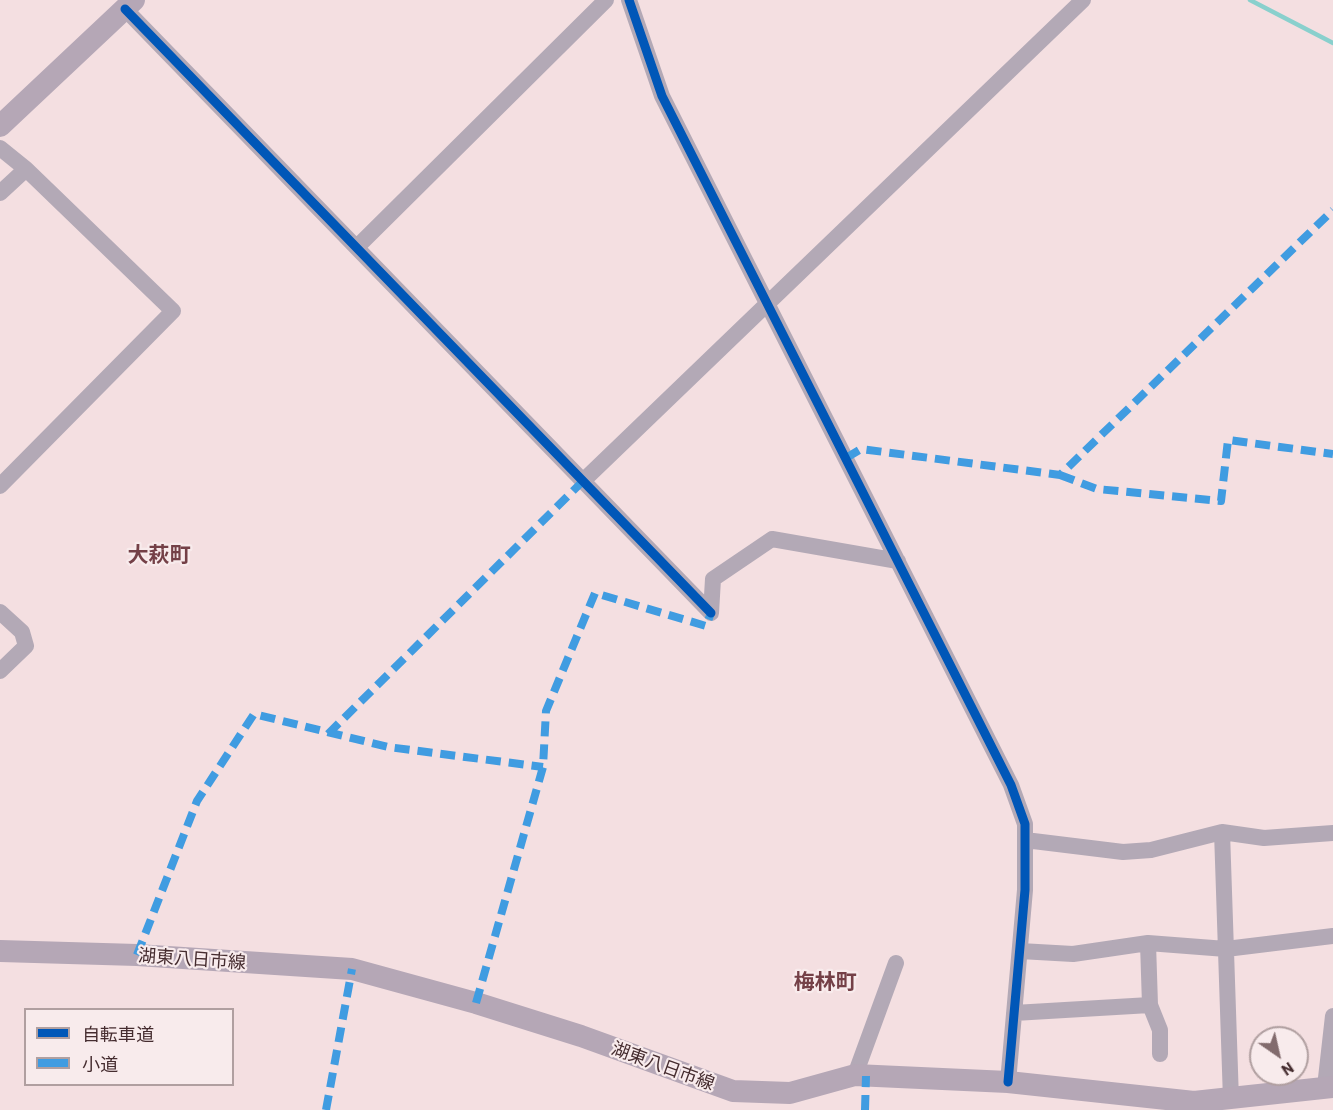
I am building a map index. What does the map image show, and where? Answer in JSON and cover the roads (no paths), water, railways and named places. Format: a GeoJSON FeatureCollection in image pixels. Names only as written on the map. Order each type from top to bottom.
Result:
{"type":"FeatureCollection","features":[{"type":"Feature","properties":{"kind":"main road"},"geometry":{"type":"LineString","coordinates":[[0,126],[129,5]]}},
{"type":"Feature","properties":{"kind":"main road","name":"湖東八日市線"},"geometry":{"type":"LineString","coordinates":[[0,951],[137,955],[352,969],[476,1003],[581,1036],[733,1091],[790,1093],[855,1075],[1008,1082],[1194,1102],[1231,1100],[1330,1087]]}},
{"type":"Feature","properties":{"kind":"street"},"geometry":{"type":"LineString","coordinates":[[357,247],[606,0]]}},
{"type":"Feature","properties":{"kind":"street"},"geometry":{"type":"LineString","coordinates":[[629,0],[662,96],[1011,785],[1025,824],[1025,890],[1008,1082]]}},
{"type":"Feature","properties":{"kind":"street"},"geometry":{"type":"LineString","coordinates":[[583,482],[766,303],[1083,0]]}},
{"type":"Feature","properties":{"kind":"street"},"geometry":{"type":"LineString","coordinates":[[129,5],[357,247],[711,613],[713,579],[772,539],[898,561]]}},
{"type":"Feature","properties":{"kind":"street"},"geometry":{"type":"LineString","coordinates":[[0,148],[26,169],[173,311],[0,486]]}},
{"type":"Feature","properties":{"kind":"street"},"geometry":{"type":"LineString","coordinates":[[0,192],[26,169]]}},
{"type":"Feature","properties":{"kind":"street"},"geometry":{"type":"LineString","coordinates":[[0,612],[22,632],[26,646],[0,671]]}},
{"type":"Feature","properties":{"kind":"street"},"geometry":{"type":"LineString","coordinates":[[1025,840],[1123,852],[1173,846],[1222,832],[1264,838],[1333,833]]}},
{"type":"Feature","properties":{"kind":"street"},"geometry":{"type":"LineString","coordinates":[[1222,832],[1231,1100]]}},
{"type":"Feature","properties":{"kind":"street"},"geometry":{"type":"LineString","coordinates":[[1020,951],[1073,954],[1148,942],[1226,949],[1333,936]]}},
{"type":"Feature","properties":{"kind":"street"},"geometry":{"type":"LineString","coordinates":[[1148,942],[1150,1005],[1160,1030],[1160,1054]]}},
{"type":"Feature","properties":{"kind":"street"},"geometry":{"type":"LineString","coordinates":[[855,1075],[896,963]]}},
{"type":"Feature","properties":{"kind":"street"},"geometry":{"type":"LineString","coordinates":[[1014,1013],[1150,1005]]}},
{"type":"Feature","properties":{"kind":"street"},"geometry":{"type":"LineString","coordinates":[[1330,1087],[1325,1087],[1333,1016]]}},
{"type":"Feature","properties":{"kind":"waterway"},"geometry":{"type":"LineString","coordinates":[[1250,0],[1333,43]]}},
{"type":"Feature","properties":{"kind":"district","name":"大萩町"},"geometry":{"type":"Point","coordinates":[159,555]}},
{"type":"Feature","properties":{"kind":"district","name":"梅林町"},"geometry":{"type":"Point","coordinates":[825,982]}}]}
